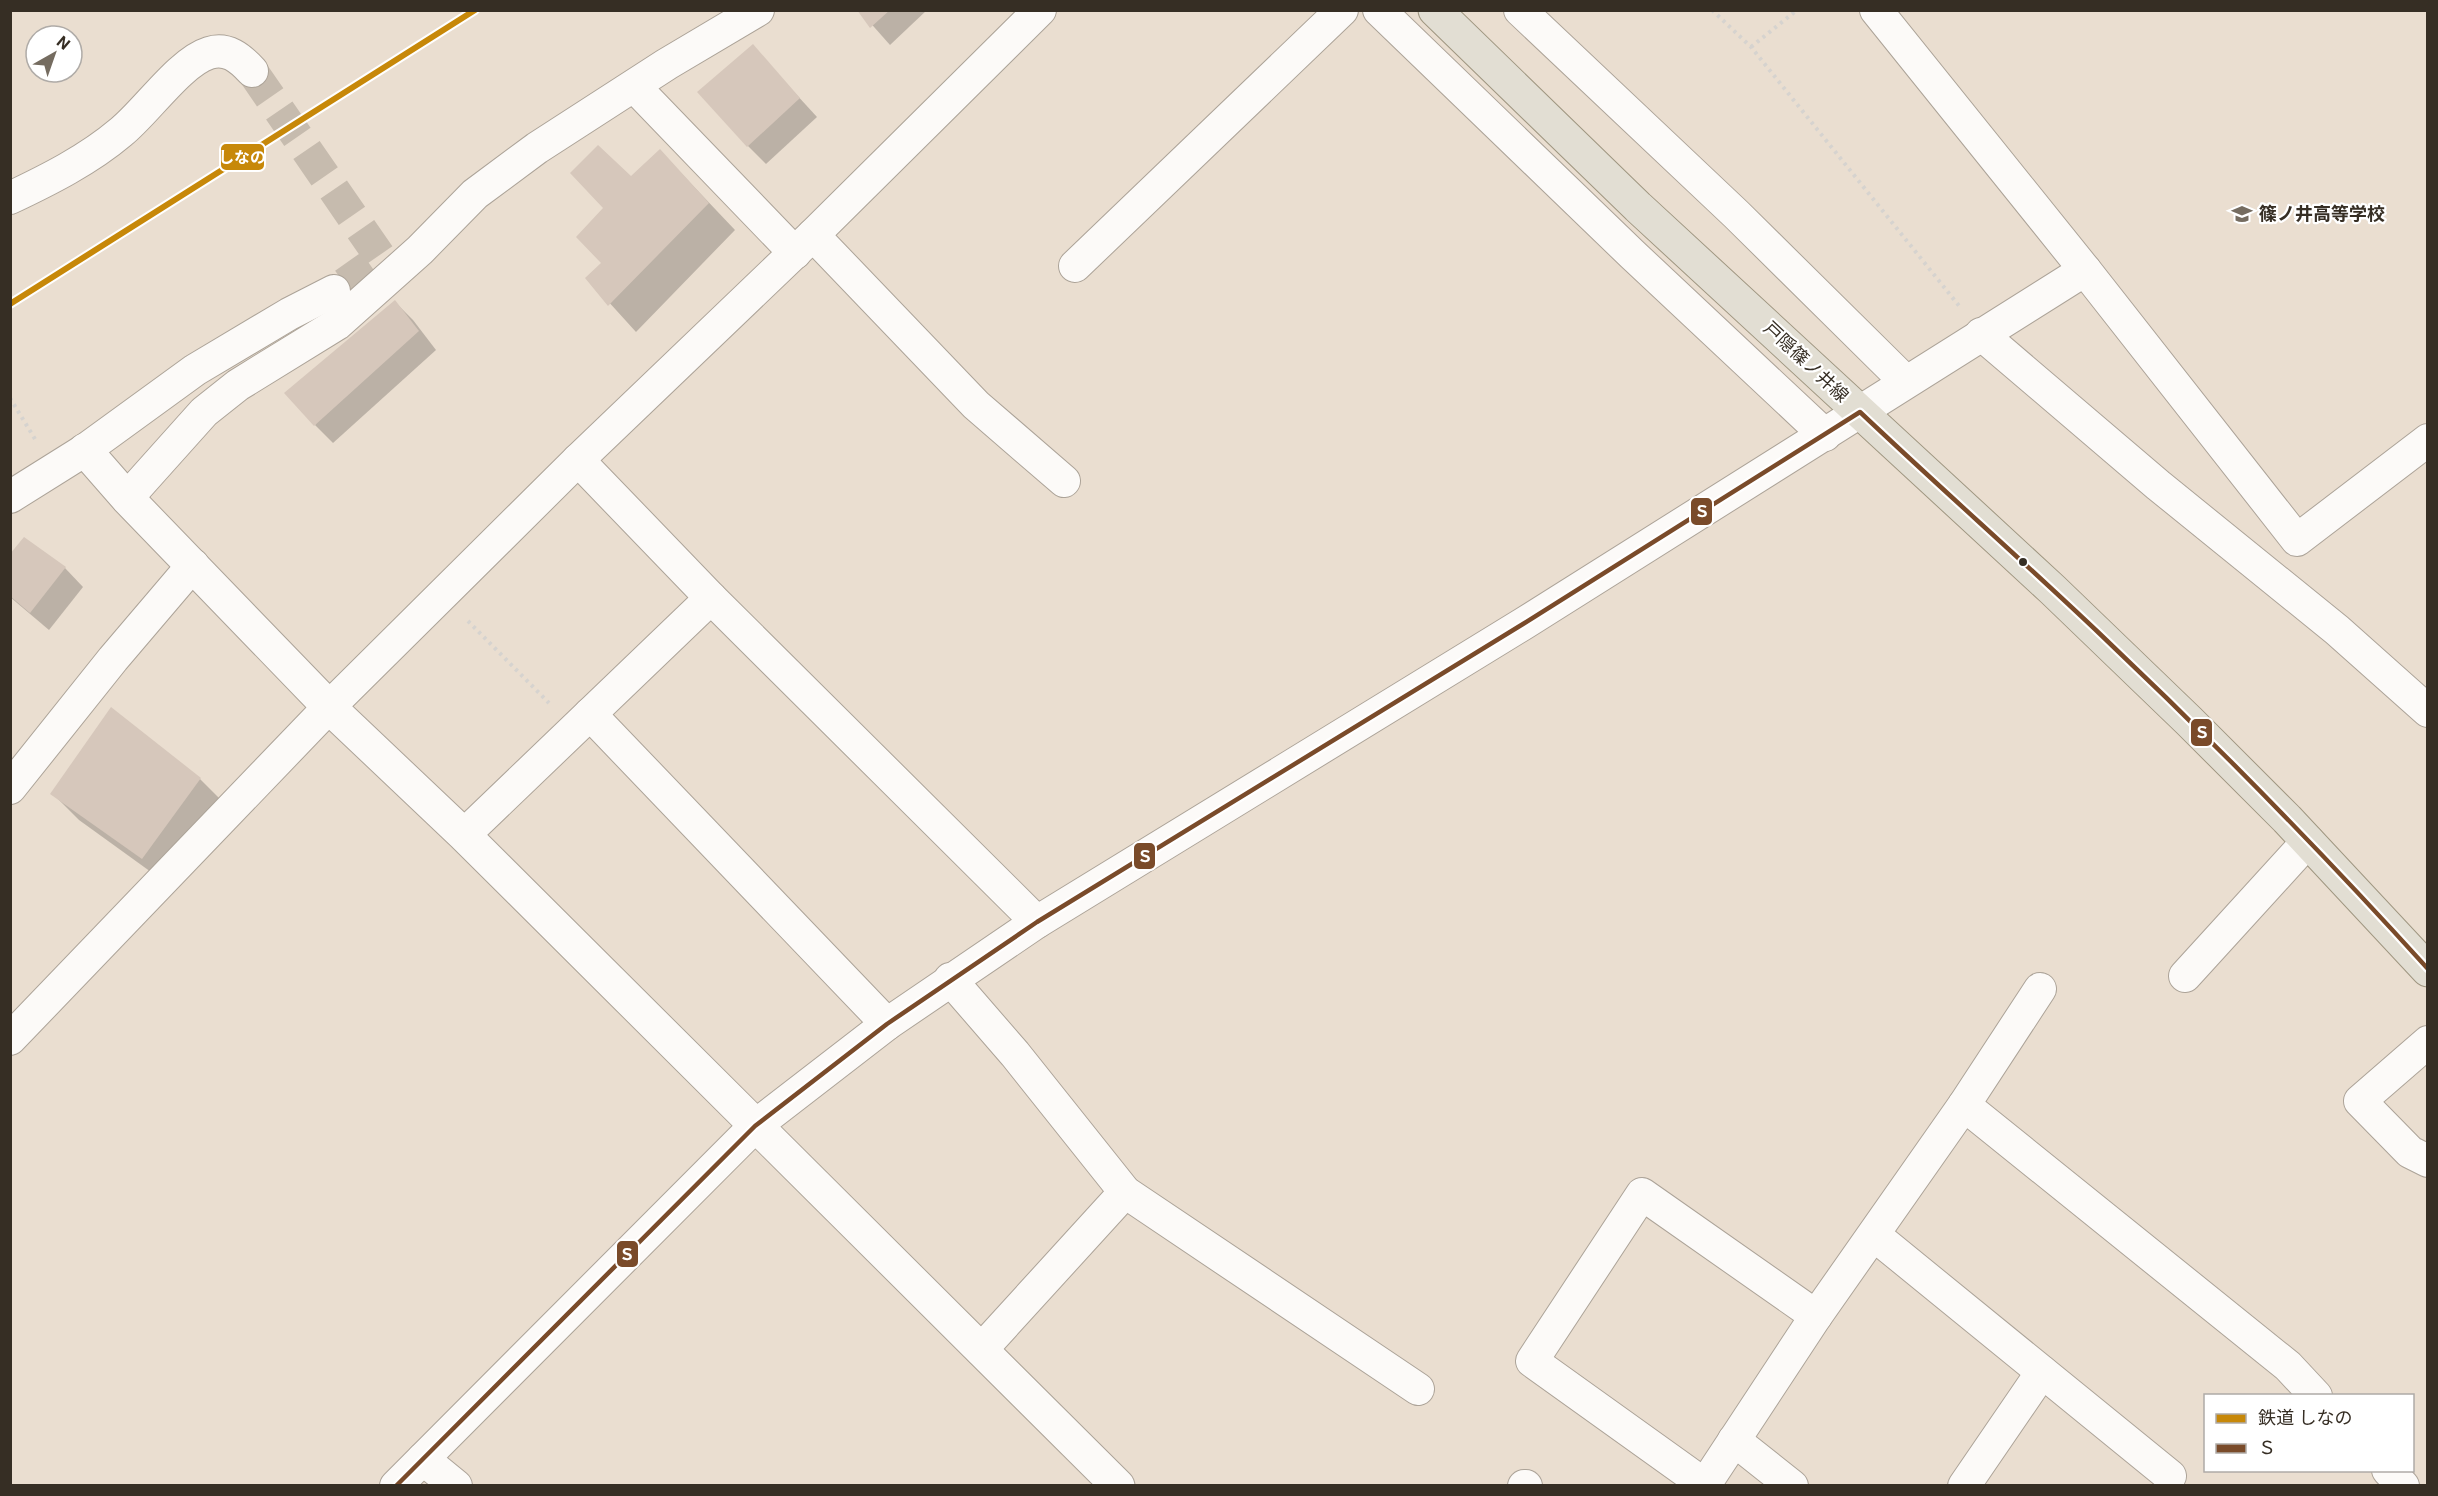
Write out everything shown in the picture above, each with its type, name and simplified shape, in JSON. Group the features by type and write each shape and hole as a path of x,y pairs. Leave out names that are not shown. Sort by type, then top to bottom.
{"main road":[{"name":"戸隠篠ノ井線","path":"1435,10 1638,207 2062,598 2308,841 2427,970"}],"street":[{"path":"127,498 204,412 230,392 337,324 420,250 476,194 537,148 758,10"},
{"path":"10,1039 329,706 579,460 804,244 1040,10"},
{"path":"1075,266 1342,10"},
{"path":"1379,10 1825,435"},
{"path":"1520,10 1736,214 1906,382"},
{"path":"1876,10 2085,270 2297,540"},
{"path":"10,198 79,162 119,134 179,73 207,53 220,51 233,54 252,71"},
{"path":"634,86 976,405 1064,482"},
{"path":"396,1485 755,1126 887,1024 1037,922 1523,624 2085,270"},
{"path":"10,497 85,450 195,370 289,314 334,291"},
{"path":"1981,334 2158,485 2337,630 2427,711"},
{"path":"2268,573 2297,540 2427,440"},
{"path":"85,450 127,498 329,706 464,835 1118,1485"},
{"path":"579,460 711,598 1037,922"},
{"path":"10,788 113,659 193,566"},
{"path":"464,835 711,598"},
{"path":"583,721 887,1024"},
{"path":"2185,976 2308,841"},
{"path":"950,979 1015,1054 1125,1192 1418,1389"},
{"path":"1816,1316 1642,1194 1532,1361 1705,1485 1816,1316 1964,1105 2040,989"},
{"path":"2427,1042 2360,1101 2410,1152 2427,1161"},
{"path":"1964,1105 2288,1366 2315,1394"},
{"path":"981,1350 1125,1192"},
{"path":"1874,1235 2170,1476"},
{"path":"1964,1485 2042,1372"},
{"path":"1734,1440 1792,1485"},
{"path":"423,1459 456,1485"},
{"path":"2390,1472 2403,1485"}],"path":[{"path":"1712,10 1751,47 1981,334"},
{"path":"1751,47 1797,10"},
{"path":"10,398 36,441"},
{"path":"442,595 583,721"}],"building":[{"path":"857,10 890,10 870,28"},
{"path":"753,44 800,98 747,147 697,92"},
{"path":"598,145 631,176 660,149 709,203 608,306 585,278 601,263 576,237 603,208 570,173"},
{"path":"395,300 419,331 314,426 284,393"},
{"path":"24,537 66,567 30,613 10,596 10,554"},
{"path":"111,707 201,778 142,859 50,794"}],"tunnel":[{"path":"252,71 381,258 334,291"}],"rail line":[{"name":"しなの","path":"10,304 475,10"}],"transit line":[{"name":"Ｓ","path":"396,1486 755,1126 887,1024 1037,922 1523,624 1860,412 2185,716 2267,798 2428,969"}],"place":[{"name":"篠ノ井高等学校","path":"2242,214"}]}
